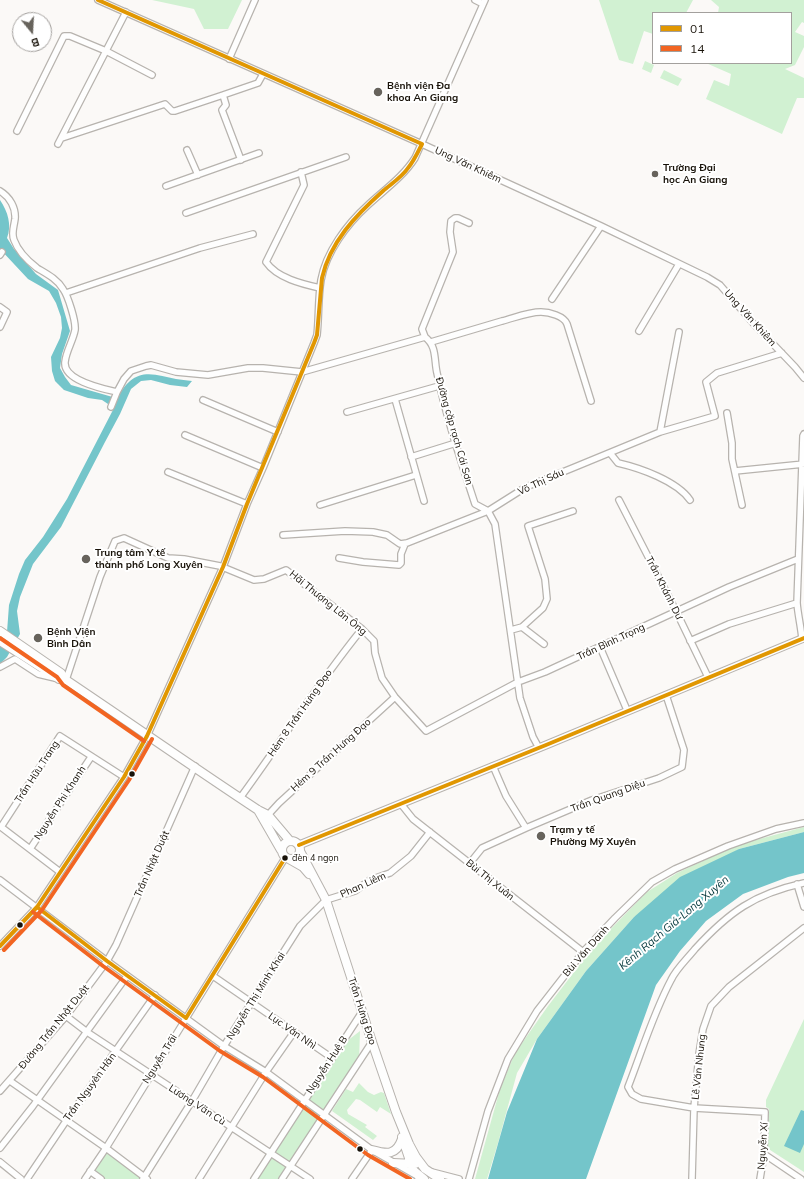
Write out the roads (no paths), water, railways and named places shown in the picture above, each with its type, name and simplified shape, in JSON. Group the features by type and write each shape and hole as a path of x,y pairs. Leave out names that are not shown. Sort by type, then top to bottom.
{"highway":[{"path":"0,631 61,673 62,679"},
{"path":"0,641 62,679 258,810 268,815 290,841 293,841 299,848 297,857 287,859 282,853 258,810"},
{"path":"281,850 284,844 290,841"},
{"name":"Trần Hưng Đạo","path":"299,848 326,900 362,1012 400,1122"},
{"name":"Trần Hưng Đạo","path":"287,859 303,867 314,880 326,900"},
{"path":"400,1122 402,1139 410,1163 413,1170 420,1178"},
{"path":"400,1122 416,1157 427,1170"},
{"path":"372,1150 382,1153 390,1153 396,1150 402,1139"},
{"path":"393,1163 414,1163 440,1179"}],"main road":[{"path":"299,848 401,804 803,638"}],"street":[{"name":"Ung Văn Khiêm","path":"98,0 422,144 601,226 707,277 720,286 803,375"},
{"path":"229,59 255,0"},
{"path":"0,946 37,907 124,777 146,736 223,567 247,504 317,335 320,288 324,269 332,251 348,225 366,206 408,169 422,144 484,2 476,0"},
{"path":"58,144 126,12"},
{"path":"17,131 64,36 70,36 106,51 152,75"},
{"path":"62,138 165,104 172,111 175,111 258,83 263,74"},
{"path":"223,95 226,106 222,110 241,160"},
{"path":"187,150 198,175"},
{"path":"166,186 259,153"},
{"path":"186,213 301,172 346,158"},
{"path":"301,172 304,185 266,262 270,269 299,284 320,288"},
{"path":"0,191 9,199 15,211 12,234 16,244 29,261 52,278 66,293 75,330 68,347 65,367 72,375 83,382 116,393"},
{"path":"469,223 458,218 451,221 450,232 453,252 422,333 431,342 537,312 545,312 560,317 567,324 591,401"},
{"path":"552,299 601,226"},
{"path":"66,293 200,248 253,234"},
{"path":"639,331 679,264"},
{"path":"0,307 7,312 0,327"},
{"path":"660,432 679,332"},
{"path":"111,407 116,393 124,379 131,372 146,366 176,372 208,374 255,368 302,372 425,337"},
{"name":"Đường cặp rạch Cái Sơn","path":"431,342 440,386 475,504 488,511"},
{"name":"Võ Thị Sáu","path":"405,544 488,511 526,487 660,432 715,416 706,382 717,373 782,354"},
{"path":"347,412 440,386"},
{"path":"395,399 424,501"},
{"path":"203,400 278,432"},
{"path":"727,413 732,443 732,459 742,505"},
{"path":"803,638 798,619 797,603 798,559 802,552 804,434"},
{"path":"185,435 263,468"},
{"path":"411,457 456,443"},
{"path":"610,453 618,463 636,467 669,482 682,490 690,500"},
{"path":"735,471 803,464"},
{"path":"168,472 247,504"},
{"path":"320,505 416,475"},
{"name":"Trần Khánh Dư","path":"619,500 708,677"},
{"path":"488,511 495,524 520,698 533,737 539,748"},
{"path":"511,630 522,627 543,608 547,599 545,579 528,526 573,511"},
{"path":"283,535 345,531 373,532 387,535 400,544 405,544 401,554 401,563 399,565 339,558"},
{"name":"Hãi Thượng Lãn Ông","path":"62,679 115,541 124,538 168,558 184,559 223,567 254,580 264,579 286,570 362,629 374,641 375,653 382,678 395,697 426,731"},
{"name":"Trần Bình Trọng","path":"426,731 518,682 545,672 729,587 798,559"},
{"path":"690,641 729,624 797,603"},
{"path":"522,627 544,644"},
{"name":"Hẻm 8 Trần Hưng Đạo","path":"240,798 341,655 362,629"},
{"path":"600,647 627,710"},
{"path":"0,667 15,659 38,674 62,679"},
{"name":"Trần Quang Diệu","path":"470,863 482,848 526,828 592,800 659,778 682,767 684,750 666,695"},
{"name":"Hẻm 9 Trần Hưng Đạo","path":"268,815 395,697"},
{"name":"Trần Hữu Trang","path":"1,827 60,736 91,757"},
{"path":"91,757 124,777"},
{"name":"Nguyễn Phi Khanh","path":"30,849 91,757"},
{"name":"Trần Nhật Duật","path":"107,961 116,945 194,766"},
{"path":"493,766 506,796 526,828"},
{"name":"Bùi Thị Xuân","path":"401,804 413,819 583,952"},
{"name":"Bùi Văn Danh","path":"469,1179 488,1111 508,1059 537,1010 583,952 652,882 675,869 728,846 776,829 804,823"},
{"path":"1,827 60,872"},
{"name":"Phan Liêm","path":"326,900 355,891 370,880 390,874 411,856 430,832"},
{"name":"Nguyễn Trãi","path":"85,1179 106,1148 186,1018 287,859"},
{"path":"0,880 127,976 224,1046 266,1072 372,1150 420,1178"},
{"path":"694,1108 642,1099 632,1094 628,1087 671,978 715,928 737,910 770,892 804,882"},
{"path":"797,884 804,907"},
{"name":"Nguyễn Thị Minh Khai","path":"145,1178 224,1046 300,926 326,900"},
{"name":"Lê Văn Nhung","path":"692,1179 694,1108 699,1054 703,1029 711,1006 728,987 804,928"},
{"name":"Đường Trần Nhật Duật","path":"0,1092 66,1016 107,961"},
{"path":"0,1148 37,1100 127,976"},
{"name":"Lục Văn Nhì","path":"214,976 332,1058"},
{"name":"Trần Nguyên Hãn","path":"27,1179 155,995"},
{"name":"Nguyễn Huệ B","path":"254,1179 362,1012"},
{"name":"Lương Vãn Cù","path":"66,1016 87,1032 310,1179"},
{"path":"199,1179 266,1072 294,1032"},
{"path":"282,1179 372,1042"},
{"path":"10,1081 106,1148 145,1178"},
{"name":"Nguyễn Xí","path":"694,1108 765,1112 764,1154 760,1179"},
{"path":"352,1179 372,1150"},
{"path":"764,1154 801,1179"},
{"path":"0,1162 21,1179"},
{"path":"427,1170 459,1179"},
{"path":"90,1171 101,1179"}],"water":[{"path":"0,200 5,209 9,223 7,238 14,249 36,274 58,290 70,331 62,354 60,368 71,385 116,398 128,383 135,377 141,375 152,374 192,381 187,387 170,385 151,380 141,381 131,389 120,414 61,527 33,564 20,597 17,611 20,634 7,657 0,664 0,642 7,632 9,605 25,560 43,537 67,499 114,408 102,400 88,398 64,390 55,381 52,371 51,357 60,338 62,328 61,317 56,303 49,291 28,279 0,249"},
{"name":"Kênh Rạch Giá-Long Xuyên","path":"804,832 804,873 788,877 743,894 706,921 680,951 656,985 586,1179 488,1179 507,1112 537,1039 586,971 634,917 680,877 739,849"},
{"path":"801,1110 804,1111 804,1144 800,1153 784,1146"}],"place":[{"name":"Bệnh viện Đa khoa An Giang","path":"378,92"},
{"name":"Trường Đại học An Giang","path":"655,174"},
{"name":"Trung tâm Y tế thành phố Long Xuyên","path":"86,559"},
{"name":"Bệnh Viện Bình Dân","path":"38,638"},
{"name":"Trạm y tế Phường Mỹ Xuyên","path":"541,836"},
{"name":"đèn 4 ngọn","path":"285,858"}]}
